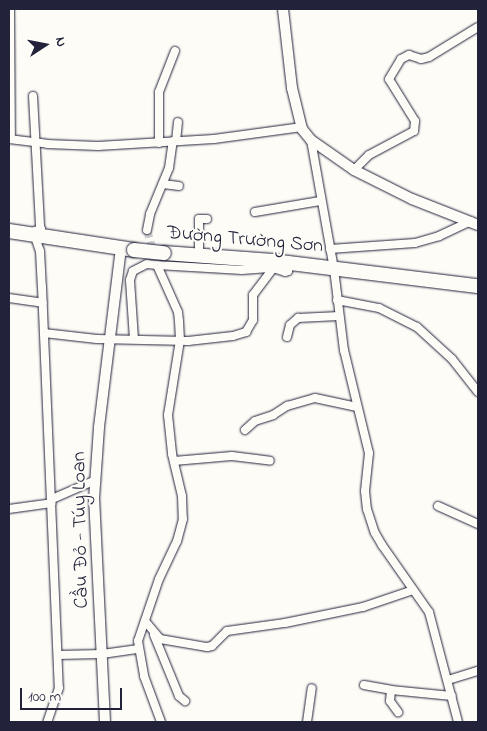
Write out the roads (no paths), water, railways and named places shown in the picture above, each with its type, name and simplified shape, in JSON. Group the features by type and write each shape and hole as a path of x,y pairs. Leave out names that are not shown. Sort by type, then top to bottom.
{"highway":[{"name":"Đường Trường Sơn","path":"9,231 127,249 160,259 200,256 289,263 478,286"}],"street":[{"path":"10,9 10,139 98,146 160,143 302,127"},
{"path":"283,9 292,88 302,127 312,140 354,170 412,199 475,223"},
{"path":"354,170 369,155 414,132 415,121 388,79 401,59 409,55 421,59 429,57 478,27"},
{"path":"160,143 159,92 175,51"},
{"path":"33,96 40,229 35,231 34,234 40,251 43,303 59,688 47,722"},
{"path":"147,230 150,214 163,184 172,155 178,122"},
{"path":"312,140 320,201 334,269 339,316 368,453 365,491 367,509 375,533 428,612 458,722"},
{"path":"163,184 179,186"},
{"path":"255,212 320,201"},
{"path":"200,256 199,220 207,219"},
{"path":"330,249 415,243 475,223"},
{"name":"Cầu Đỏ - Túy Loan","path":"105,722 94,500 99,427 110,338 127,249"},
{"path":"160,259 178,312 180,340 168,415 174,460 182,496 183,519 177,542 159,579 138,642 144,676 161,722"},
{"path":"134,339 130,280 133,271 138,267 160,259 242,270 273,268 279,272 288,271 289,263"},
{"path":"44,334 97,339 180,340 233,336 246,332 253,320 254,295 273,268"},
{"path":"9,298 43,303"},
{"path":"337,300 379,308 417,327 452,359 478,392"},
{"path":"287,337 290,325 298,318 339,316"},
{"path":"245,430 255,421 273,415 287,406 315,398 357,407"},
{"path":"174,460 237,456 270,461"},
{"path":"9,509 52,501 96,480"},
{"path":"438,506 478,524"},
{"path":"145,621 160,639 207,647 212,646 227,631 285,623 363,607 413,590"},
{"path":"154,633 173,683 185,701"},
{"path":"58,655 102,654 139,649"},
{"path":"448,680 478,671"},
{"path":"364,686 452,696"},
{"path":"307,722 312,688"},
{"path":"391,690 390,701 398,712"}],"tunnel":[{"path":"147,230 154,255"}]}
